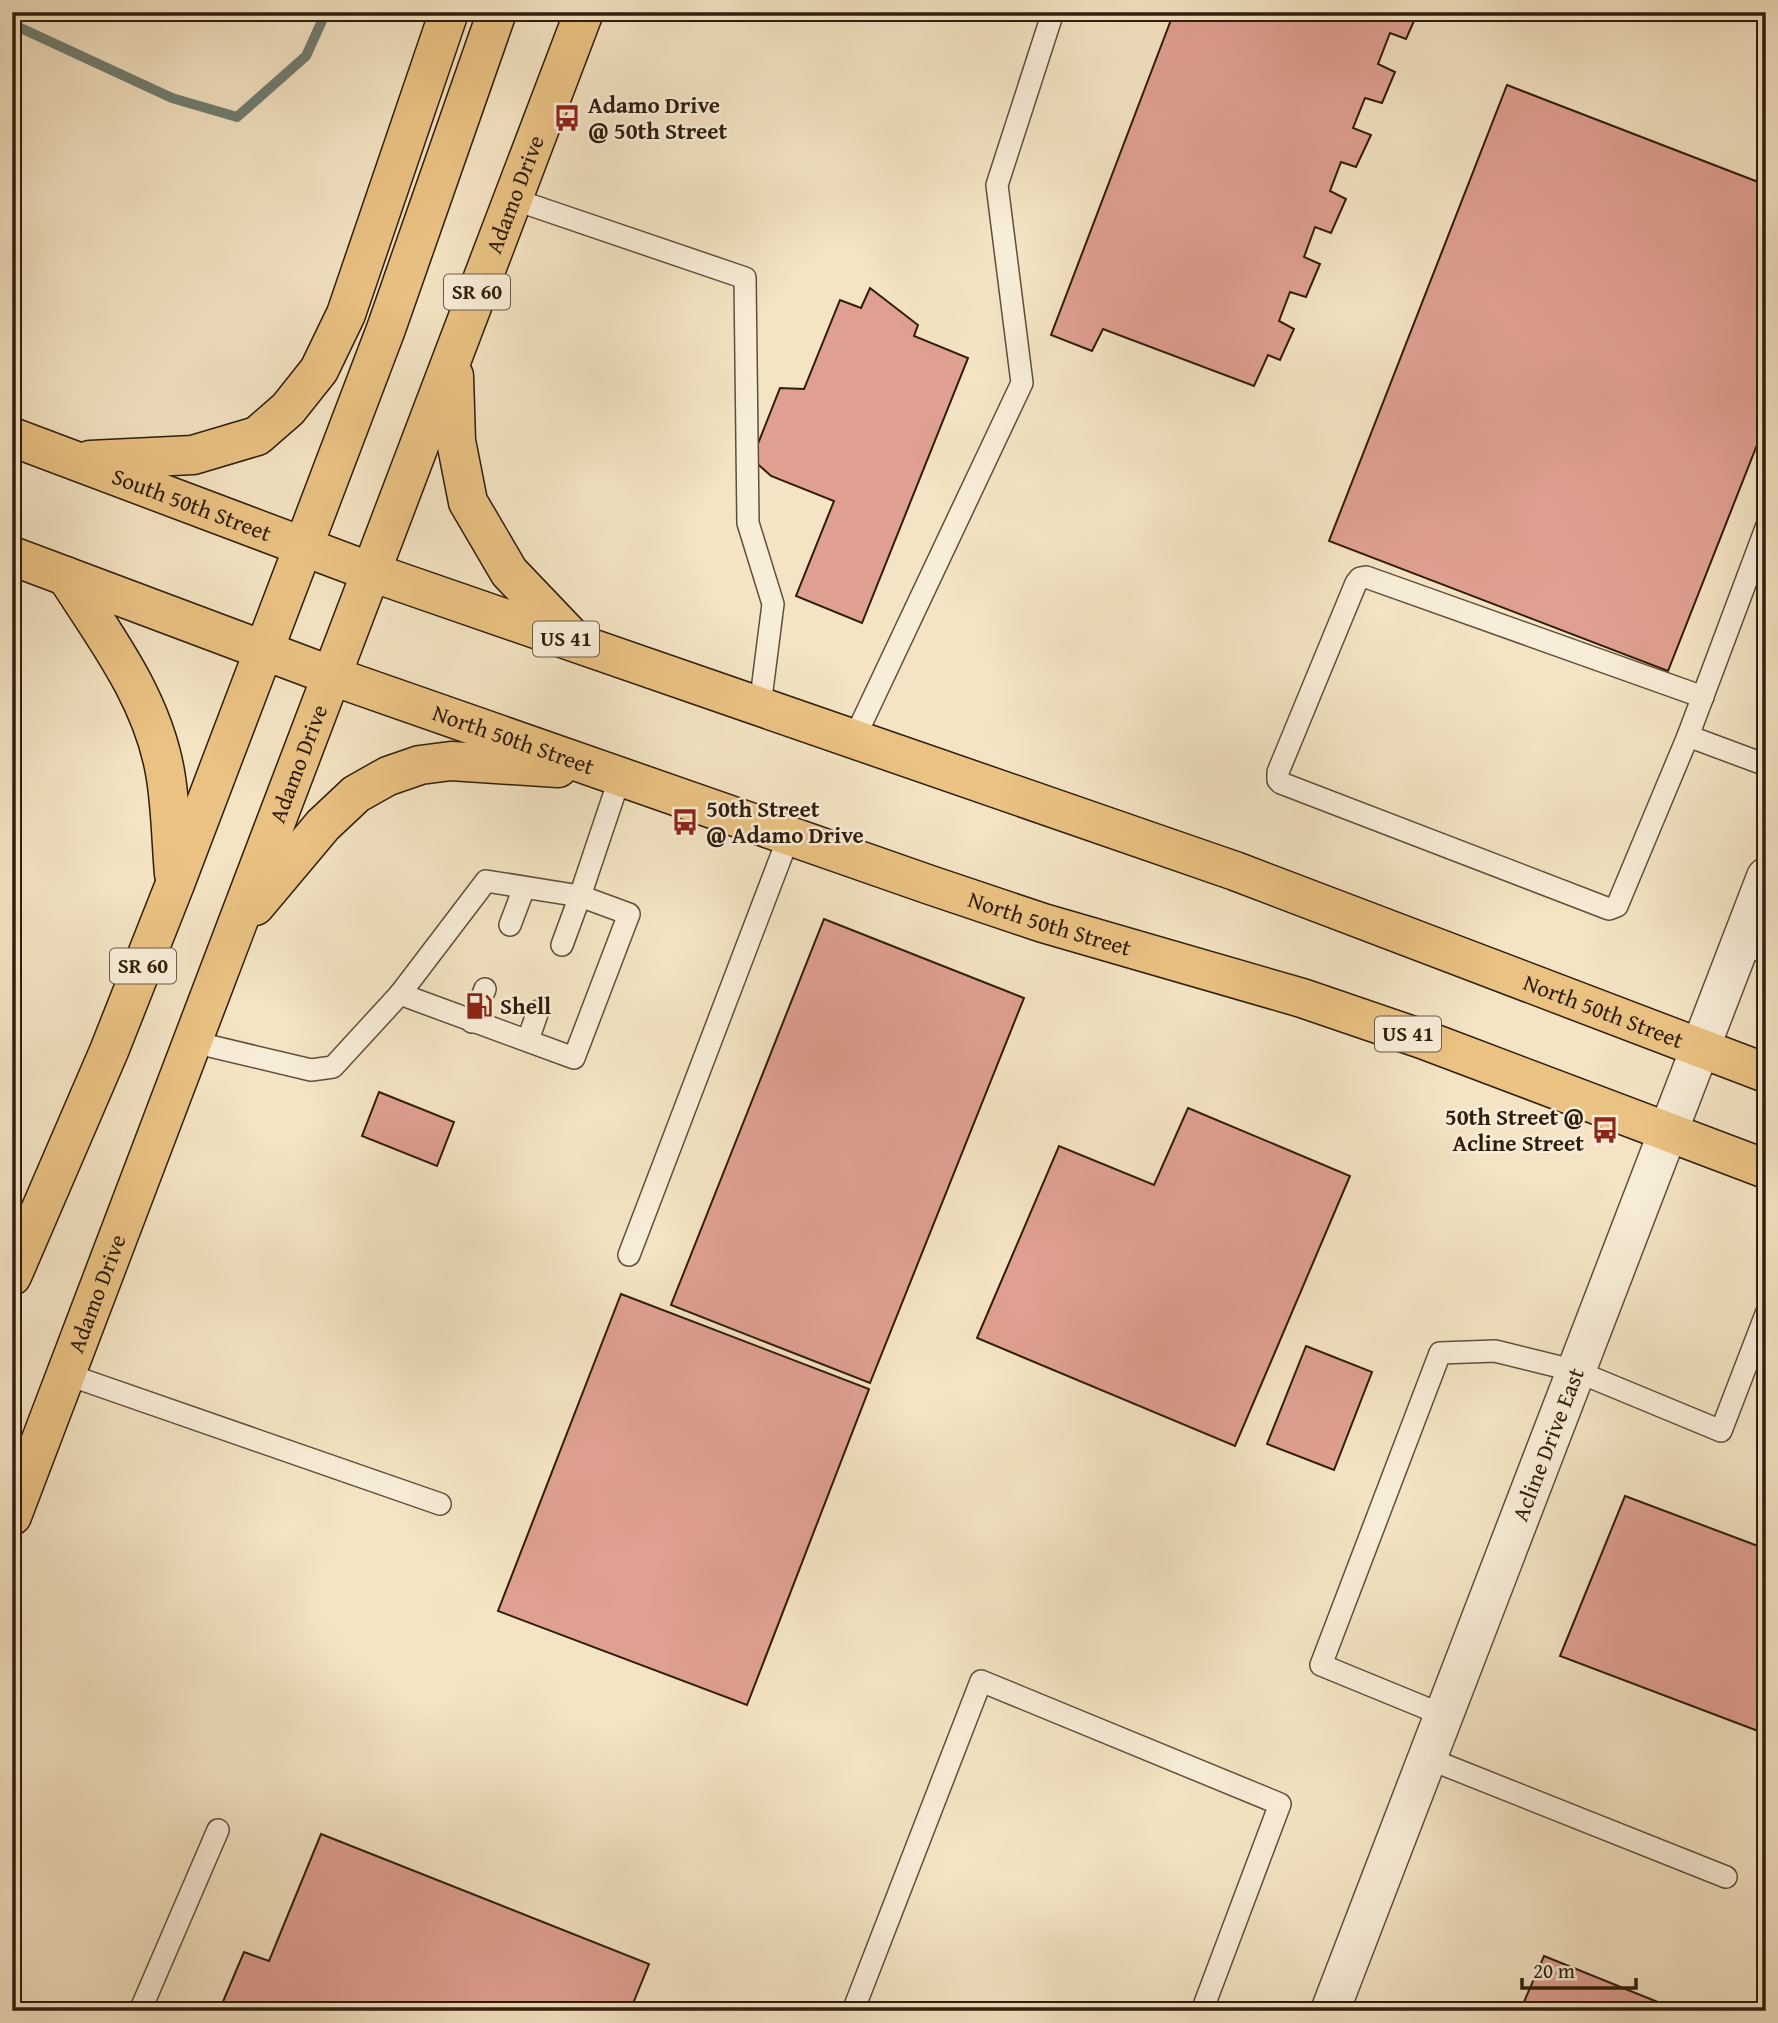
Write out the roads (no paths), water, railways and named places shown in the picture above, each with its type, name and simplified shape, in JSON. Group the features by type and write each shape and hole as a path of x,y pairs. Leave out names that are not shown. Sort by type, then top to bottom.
{"main road":[{"path":"76,461 192,455 257,436 288,409 318,370 346,314 449,12"},
{"name":"SR 60","path":"14,1267 109,1051 175,884 390,317 497,12"},
{"name":"Adamo Drive","path":"12,1516 584,12"},
{"path":"453,357 456,441 468,502 509,572 576,642"},
{"name":"South 50th Street","path":"12,437 371,572"},
{"name":"US 41","path":"12,556 332,677"},
{"name":"North 50th Street","path":"371,572 1235,871 1766,1073"},
{"path":"66,576 144,701 165,771 175,884"},
{"name":"North 50th Street","path":"332,677 1043,923 1302,998 1422,1039 1766,1169"},
{"path":"236,929 323,825 356,794 388,776 420,765 451,761 609,773"}],"street":[{"name":"Acline Drive East","path":"1330,2011 1700,1048 1753,948 1766,877"}],"lane":[{"path":"854,739 1022,383 997,185 1053,12"},
{"path":"513,199 745,278 748,523 773,604 760,706"},
{"path":"1703,697 1366,577 1360,578 1278,772 1278,780 1609,909 1617,906 1688,736 1703,697 1766,528"},
{"path":"1688,736 1766,765"},
{"path":"562,945 580,896 609,773"},
{"path":"629,1255 789,836"},
{"path":"193,1042 311,1070 333,1067 400,995 486,881 580,896 629,914 574,1058 400,995"},
{"path":"510,925 524,888"},
{"path":"472,1022 485,989"},
{"path":"528,1040 538,1011"},
{"path":"1443,1715 1321,1665 1440,1353 1495,1351 1576,1371 1721,1431 1766,1314"},
{"path":"66,1374 440,1504"},
{"path":"853,2011 981,1681 1280,1804 1202,2011"},
{"path":"1427,1758 1726,1877"},
{"path":"140,2011 218,1830"}],"waterway":[{"path":"12,24 172,98 237,117 306,56 326,12"}],"place":[{"name":"Adamo Drive @ 50th Street","path":"567,118"},
{"name":"50th Street @ Adamo Drive","path":"685,822"},
{"name":"Shell","path":"479,1006"},
{"name":"50th Street @ Acline Street","path":"1605,1130"}]}
